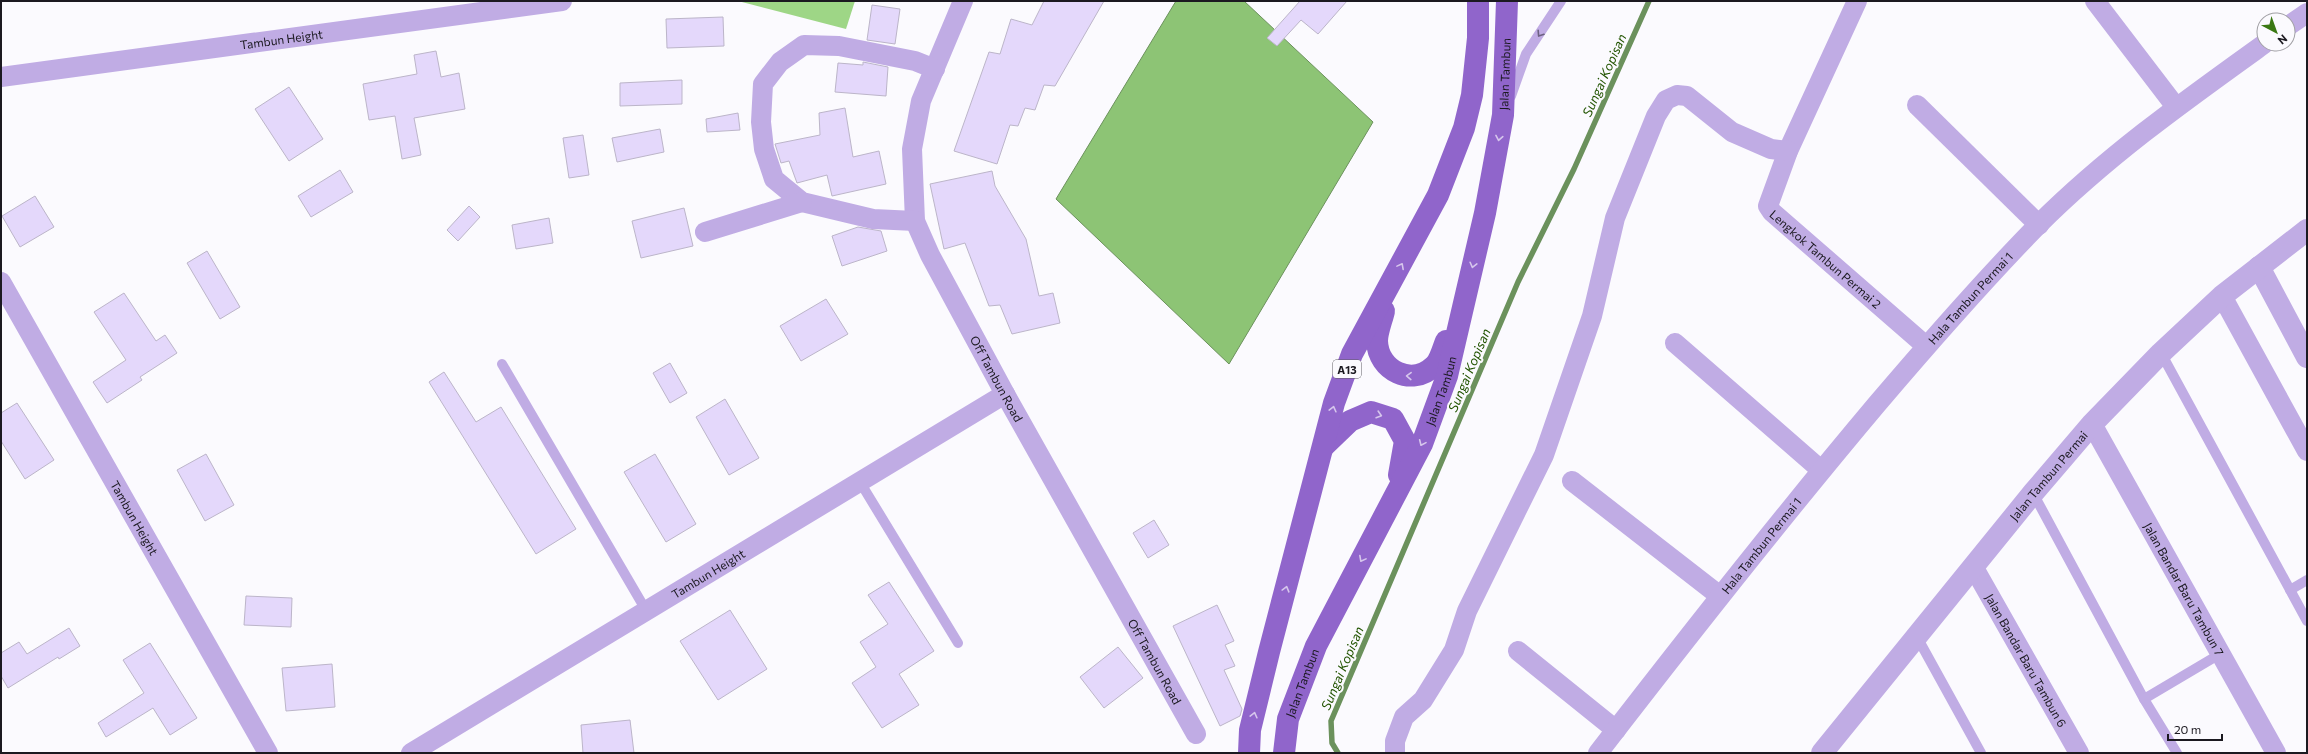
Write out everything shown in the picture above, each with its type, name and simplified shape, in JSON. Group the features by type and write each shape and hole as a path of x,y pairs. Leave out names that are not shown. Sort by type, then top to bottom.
{"main road":[{"name":"A13","path":"1249,753 1250,730 1334,403 1352,354 1390,288 1438,195 1464,128 1472,94 1478,38 1478,1"},
{"name":"Jalan Tambun","path":"1284,753 1288,719 1316,646 1422,444 1447,376 1462,306 1485,213 1503,115 1507,1"},
{"path":"1390,288 1377,341 1383,362 1398,375 1420,376 1435,366 1462,306"},
{"path":"1324,446 1350,421 1371,412 1393,419 1405,441 1395,494"}],"street":[{"name":"Tambun Height","path":"1,77 562,1"},
{"name":"Off Tambun Road","path":"963,1 921,101 912,149 915,221 930,255 1005,394 1196,734"},
{"name":"Lengkok Tambun Permai 2","path":"1857,1 1788,151 1768,206 1772,212 1926,346"},
{"path":"2095,1 2176,108"},
{"path":"2296,21 2307,13"},
{"path":"915,221 873,220 802,202 774,179 764,149 761,122 763,84 780,62 804,45 839,46 915,61 935,69"},
{"name":"Hala Tambun Permai 1","path":"1598,753 1720,596 1821,470 1926,346 2039,224 2112,158 2176,108 2256,50"},
{"path":"1395,753 1395,740 1404,716 1423,700 1454,650 1468,611 1544,455 1592,316 1616,218 1656,116 1666,100 1677,95 1687,96 1732,132 1771,149 1788,151"},
{"path":"1917,105 2039,224"},
{"path":"705,232 802,202"},
{"name":"Jalan Tambun Permai","path":"1822,753 1974,568 2033,493 2092,424 2161,353 2222,296 2307,230"},
{"path":"2259,267 2307,357"},
{"name":"Tambun Height","path":"1,282 268,753"},
{"path":"2222,296 2307,451"},
{"path":"1675,343 1821,470"},
{"name":"Tambun Height","path":"411,753 647,612 1005,394"},
{"name":"Jalan Bandar Baru Tambun 7","path":"2092,424 2276,753"},
{"name":"Hala Tambun Permai 1","path":"1572,481 1720,596"},
{"name":"Jalan Bandar Baru Tambun 6","path":"1974,568 2079,753"},
{"path":"1518,651 1616,730"}],"lane":[{"path":"1503,115 1526,54 1561,1"},
{"path":"2161,353 2307,621"},
{"path":"502,364 647,612"},
{"path":"860,482 958,643"},
{"path":"2033,493 2144,699 2177,753"},
{"path":"2290,590 2307,580"},
{"path":"1917,637 1981,753"},
{"path":"2144,699 2220,654"}],"shaded area":[{"path":"738,1 855,1 846,29"},
{"path":"1176,1 1244,1 1373,122 1229,364 1056,199"}],"building":[{"path":"1044,1 1104,1 1055,86 1044,85 1035,110 1025,108 1018,126 1010,125 997,164 954,151 989,52 1000,54 1011,19 1032,25"},
{"path":"1300,1 1347,1 1318,34 1301,20 1277,46 1267,38"},
{"path":"872,5 900,9 895,44 867,40"},
{"path":"723,17 724,46 667,48 666,19"},
{"path":"436,51 441,77 459,73 465,109 414,118 421,155 402,159 395,116 369,120 363,84 417,74 414,55"},
{"path":"863,62 888,67 886,96 835,92 838,63 863,65"},
{"path":"682,80 682,104 620,106 620,83"},
{"path":"289,87 323,139 289,161 255,109"},
{"path":"845,108 853,157 879,151 886,184 832,196 827,175 797,183 789,161 781,163 775,144 820,135 819,113"},
{"path":"738,113 740,130 707,132 706,119"},
{"path":"660,129 664,152 617,162 612,138"},
{"path":"583,135 589,175 569,178 563,138"},
{"path":"340,170 353,192 311,217 298,196"},
{"path":"992,171 995,186 1026,239 1039,296 1053,293 1060,323 1012,334 1000,305 989,306 965,243 944,249 930,184"},
{"path":"35,196 54,227 20,247 2,216"},
{"path":"469,206 480,217 458,241 447,230"},
{"path":"684,208 693,246 641,258 632,221"},
{"path":"549,218 553,243 516,249 512,225"},
{"path":"858,227 881,231 887,251 842,266 832,236"},
{"path":"207,251 240,307 220,319 187,263"},
{"path":"124,293 156,341 165,335 177,353 140,377 142,380 107,403 93,382 126,360 94,312"},
{"path":"826,299 848,334 801,361 780,326"},
{"path":"670,363 687,393 670,403 653,373"},
{"path":"444,372 476,422 501,407 576,529 536,554 429,382"},
{"path":"725,399 759,458 729,475 696,417"},
{"path":"17,403 54,460 25,479 1,441 1,413"},
{"path":"206,454 234,505 205,521 177,470"},
{"path":"655,454 696,524 666,542 624,472"},
{"path":"1154,520 1169,545 1148,558 1133,533"},
{"path":"889,582 934,651 899,674 919,705 882,728 852,683 876,667 860,642 888,624 868,595"},
{"path":"246,596 292,598 291,627 244,625"},
{"path":"1217,605 1234,641 1225,645 1235,666 1224,670 1242,709 1240,716 1220,726 1173,626"},
{"path":"730,610 767,669 718,700 680,641"},
{"path":"69,628 80,646 59,659 58,657 8,688 1,676 1,653 19,642 27,654"},
{"path":"150,643 197,718 170,735 153,708 106,737 98,723 144,693 123,660"},
{"path":"1118,647 1143,678 1104,708 1080,677"},
{"path":"332,664 335,707 286,711 282,668"},
{"path":"630,720 634,753 583,753 581,725"}],"waterway":[{"name":"Sungai Kopisan","path":"1338,753 1332,743 1331,721 1518,282 1574,169 1649,1"}]}
